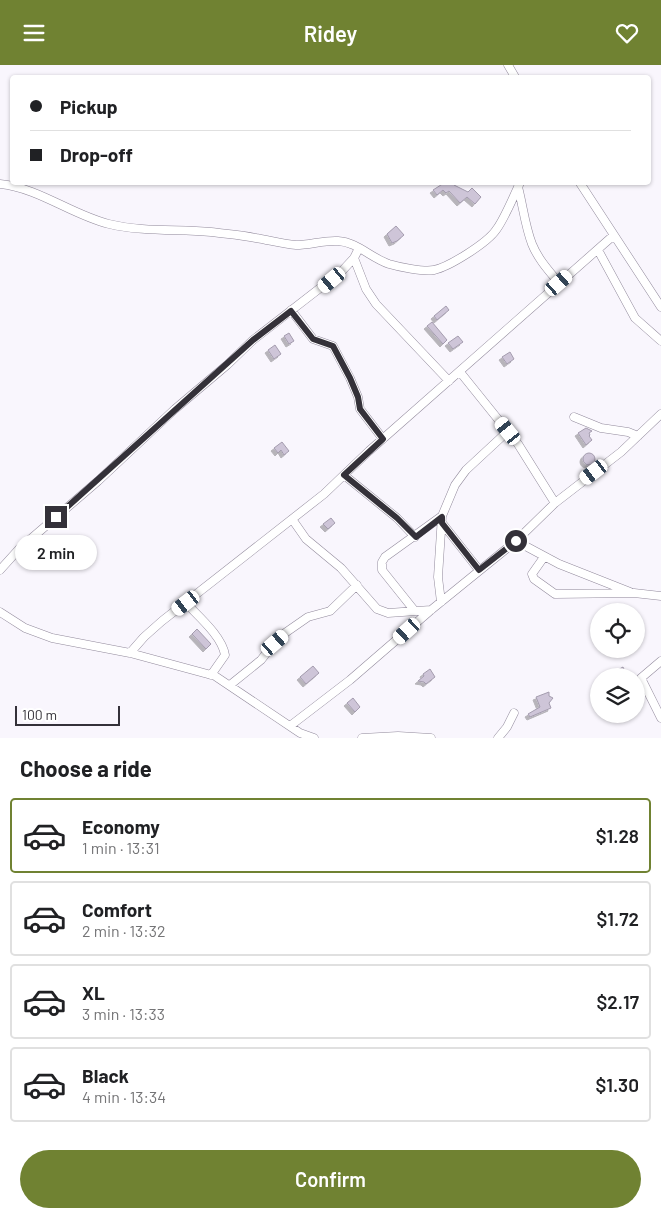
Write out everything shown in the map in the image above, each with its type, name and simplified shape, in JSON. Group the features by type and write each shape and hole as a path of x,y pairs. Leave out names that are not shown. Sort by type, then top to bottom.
{"street":[{"path":"0,184 39,195 97,221 150,231 209,232 288,244 300,245 337,241 360,248 378,260 390,265 435,270 482,245 497,229 519,185"},
{"path":"519,185 524,219 533,247 544,265 559,283"},
{"path":"581,185 661,307"},
{"path":"130,653 144,637 309,507 526,311 614,235"},
{"path":"0,570 20,549 253,340 329,282 354,259 360,248"},
{"path":"598,250 635,318 661,341"},
{"path":"354,259 366,289 376,305 449,381"},
{"path":"291,311 313,339 333,346 350,378 358,397 360,409 383,439"},
{"path":"460,372 518,444 555,503"},
{"path":"290,726 350,680 431,610 516,541 555,503 621,452 661,413"},
{"path":"574,417 601,428 628,432 638,436"},
{"path":"441,602 438,577 442,520 456,485 466,471 508,431"},
{"path":"344,475 397,518 416,537"},
{"path":"292,519 306,539 341,567 377,609 383,612 431,610"},
{"path":"414,610 382,571 381,566 385,557 442,520"},
{"path":"442,520 479,570"},
{"path":"516,541 544,557 634,593"},
{"path":"544,557 532,574 534,579 553,593 634,593 661,596"},
{"path":"230,685 261,660 285,633 308,617 330,611 357,585"},
{"path":"186,603 211,630 224,649 225,655 211,675"},
{"path":"0,612 25,628 52,637 130,653 211,675 230,685 290,726 299,735 314,738"},
{"path":"661,661 641,679 661,718"},
{"path":"498,738 507,727 514,713"},
{"path":"362,738 431,738"}],"building":[{"path":"441,185 454,185 468,192 472,188 481,197 475,204 467,197 460,203 449,191 446,193 443,190 437,195 433,190"},
{"path":"396,226 404,235 392,243 387,234"},
{"path":"446,306 449,310 437,320 434,316"},
{"path":"432,322 447,340 443,344 427,326"},
{"path":"289,333 294,341 289,344 284,336"},
{"path":"458,336 463,342 453,349 448,343"},
{"path":"275,345 281,354 274,359 268,350"},
{"path":"510,352 514,359 507,364 502,357"},
{"path":"586,428 592,431 589,433 589,436 592,440 586,445 578,433"},
{"path":"282,442 289,451 284,455 281,450 278,453 274,448"},
{"path":"589,453 595,459 589,465 583,459"},
{"path":"331,518 335,523 328,529 323,524"},
{"path":"197,629 211,644 206,649 192,634"},
{"path":"313,666 319,673 306,684 300,677"},
{"path":"430,669 435,677 426,684 418,681 424,676 423,674"},
{"path":"549,692 549,696 553,698 549,703 551,708 530,717 528,714 540,707 536,697"},
{"path":"353,698 360,707 355,712 347,703"}],"route":[{"path":"56,517 253,340 291,311 313,339 333,346 350,378 358,397 360,409 383,439 344,475 397,518 416,537 442,517 442,523 479,570 516,541"}]}
